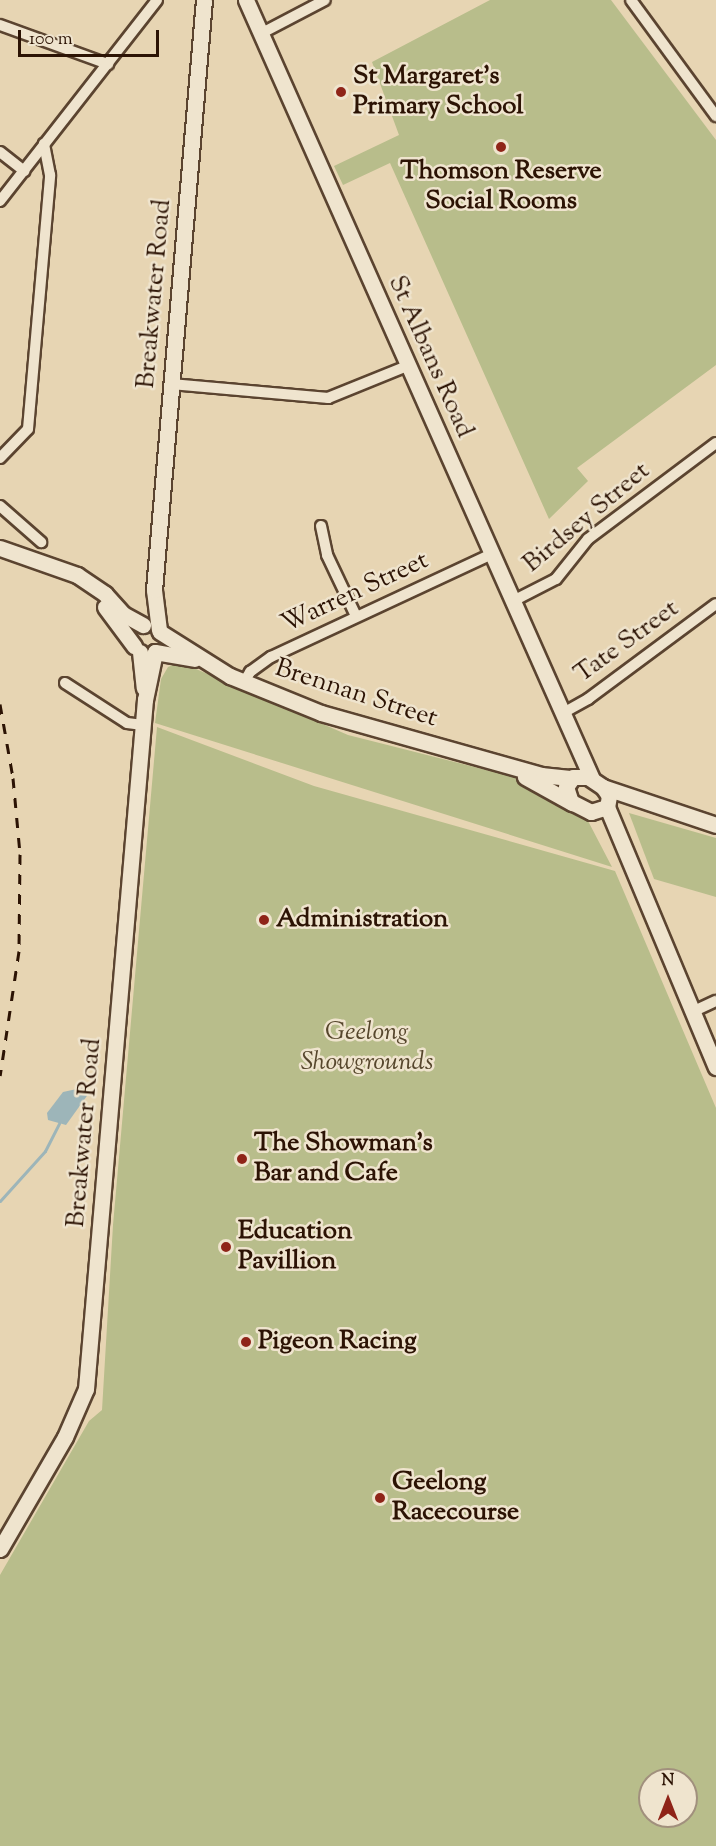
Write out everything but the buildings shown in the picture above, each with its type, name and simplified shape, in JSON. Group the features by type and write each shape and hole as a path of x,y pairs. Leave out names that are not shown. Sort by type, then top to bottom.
{"street":[{"path":"0,201 157,0"},
{"name":"St Albans Road","path":"246,0 563,713 597,783 609,799 608,807"},
{"path":"260,34 325,0"},
{"path":"646,0 634,4 716,116"},
{"name":"Breakwater Road","path":"0,1549 65,1437 86,1389 145,700 146,651 134,634 143,625 154,590 203,1"},
{"path":"0,25 108,64"},
{"path":"0,458 28,429 50,175 44,144"},
{"path":"0,152 24,171"},
{"path":"171,384 328,398 407,366"},
{"name":"Birdsey Street","path":"513,601 556,579 588,539 716,443"},
{"path":"0,506 41,542"},
{"path":"321,526 327,555 356,616"},
{"path":"0,548 46,562 100,601 146,651 161,645 160,631"},
{"name":"Warren Street","path":"244,682 250,672 267,659 492,554"},
{"name":"Brennan Street","path":"46,562 90,583 123,614 160,631 208,664 244,682 321,713 492,761 597,783"},
{"name":"Breakwater Road","path":"154,590 160,631"},
{"name":"Tate Street","path":"563,713 588,699 716,604"},
{"name":"Brennan Street","path":"146,651 208,664"},
{"path":"65,683 128,723 143,725"},
{"name":"St Albans Road","path":"573,732 577,758 566,795 578,807"},
{"name":"Brennan Street","path":"492,761 578,807"},
{"path":"597,783 656,808 716,825"},
{"path":"578,807 598,812 608,807 656,808"},
{"path":"578,807 601,825 627,859"},
{"path":"608,807 627,859 716,1067"},
{"path":"692,1012 716,1001"}],"green space":[{"path":"490,0 611,0 716,140 716,365 577,468 588,481 549,519 390,163 343,185 334,166 399,135 372,62"},
{"path":"180,662 348,735 514,777 587,819 612,867 155,723 161,679 168,667"},
{"name":"Geelong Showgrounds","path":"157,727 314,786 615,871 716,1108 716,1846 0,1846 0,1575 89,1421 102,1410 113,1225"},
{"path":"629,813 716,838 716,897 654,879"}],"water":[{"path":"86,1087 89,1093 66,1125 48,1120 47,1113 63,1092"}],"waterway":[{"path":"0,1201 45,1151 59,1123"}],"railway":[{"path":"0,704 13,778 20,854 19,951 0,1076"}],"place":[{"name":"St Margaret's Primary School","path":"341,92"},
{"name":"Thomson Reserve Social Rooms","path":"501,147"},
{"name":"Administration","path":"264,920"},
{"name":"The Showman's Bar and Cafe","path":"242,1159"},
{"name":"Education Pavillion","path":"226,1247"},
{"name":"Pigeon Racing","path":"246,1342"},
{"name":"Geelong Racecourse","path":"380,1498"}]}
